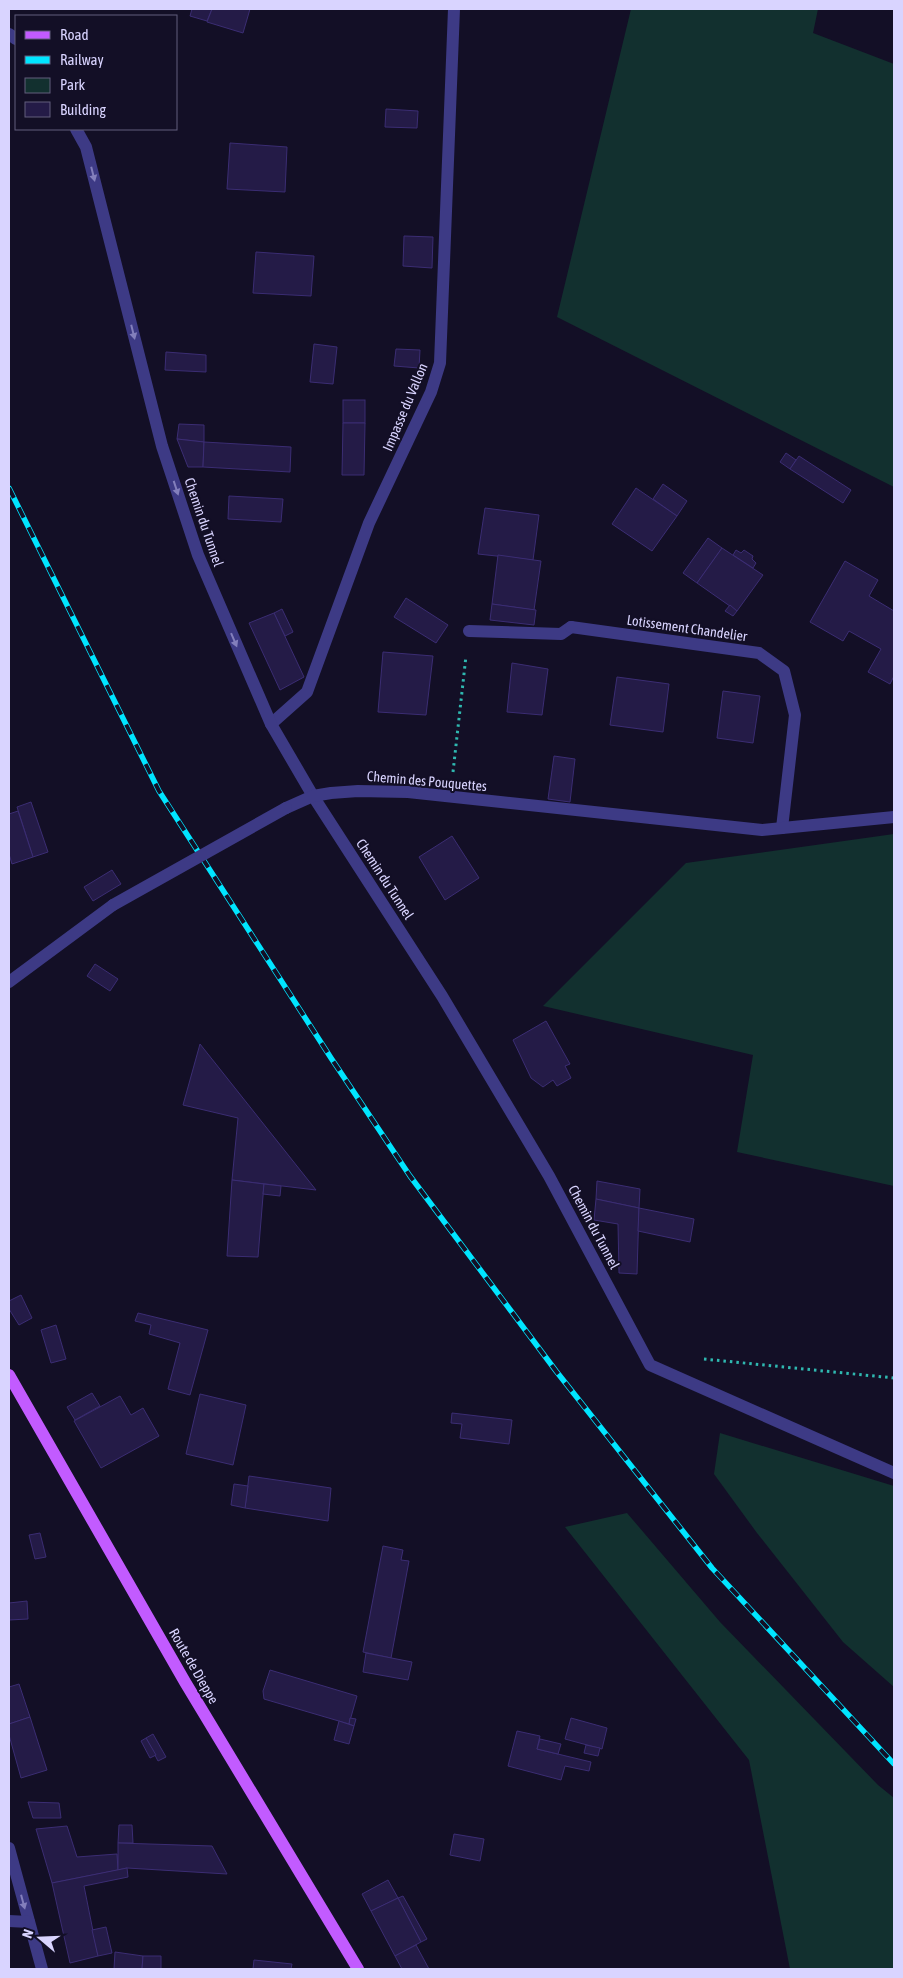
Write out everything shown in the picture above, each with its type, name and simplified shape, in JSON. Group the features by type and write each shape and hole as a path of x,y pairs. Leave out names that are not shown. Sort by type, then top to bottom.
{"main road":[{"name":"Route de Dieppe","path":"9,1376 189,1690 358,1969"}],"street":[{"name":"Impasse du Vallon","path":"271,724 307,692 369,523 431,392 440,364 454,9"},
{"name":"Chemin du Tunnel","path":"77,130 86,147 162,446 195,546 271,724 284,750 442,996 549,1176 650,1366 894,1473"},
{"name":"Lotissement Chandelier","path":"469,631 561,634 571,627 759,653 784,671 795,716 782,828"},
{"name":"Chemin des Pouquettes","path":"9,982 113,905 286,808 313,796 358,791 408,792 762,830 894,817"},
{"path":"9,1848 42,1969"},
{"path":"9,1921 28,1922"}],"path":[{"path":"450,797 469,631"},
{"path":"702,1359 894,1378"}],"green space":[{"path":"631,9 818,9 813,33 894,64 894,487 557,317"},
{"path":"894,834 894,1186 737,1152 753,1055 543,1006 686,863"},
{"path":"720,1433 894,1486 894,1687 843,1642 757,1533 714,1474"},
{"path":"627,1513 720,1622 878,1785 894,1798 894,1969 790,1969 749,1760 565,1527"}],"building":[{"path":"192,9 212,9 207,21 190,16"},
{"path":"212,9 250,9 243,33 207,22"},
{"path":"386,109 418,111 417,128 385,127"},
{"path":"230,143 287,147 285,192 227,189"},
{"path":"404,236 433,237 432,268 403,266"},
{"path":"256,252 314,256 311,296 253,293"},
{"path":"314,344 337,347 333,384 310,382"},
{"path":"396,349 420,350 419,368 394,366"},
{"path":"166,352 206,355 206,372 165,370"},
{"path":"343,400 365,400 365,423 343,423"},
{"path":"343,423 365,423 364,475 342,475"},
{"path":"179,424 204,425 204,442 177,439"},
{"path":"177,439 204,442 203,467 188,467"},
{"path":"204,442 291,447 290,472 203,467"},
{"path":"786,453 796,460 790,469 780,462"},
{"path":"799,456 851,490 843,503 790,469"},
{"path":"663,484 687,501 677,516 653,499"},
{"path":"636,488 677,516 652,551 612,524"},
{"path":"229,496 283,499 281,522 228,519"},
{"path":"485,508 539,515 533,560 478,554"},
{"path":"708,538 722,548 697,583 683,573"},
{"path":"722,548 763,575 737,611 697,583"},
{"path":"736,550 741,553 744,550 753,556 752,559 756,563 753,568 733,555"},
{"path":"498,555 541,561 534,610 492,604"},
{"path":"845,561 878,580 869,596 894,611 894,676 890,684 868,672 881,649 849,631 843,641 810,622"},
{"path":"406,598 448,625 436,643 394,617"},
{"path":"492,604 536,610 534,625 490,620"},
{"path":"730,605 737,611 733,616 725,611"},
{"path":"282,609 293,632 285,636 274,613"},
{"path":"274,613 304,677 280,690 249,623"},
{"path":"383,652 433,656 426,715 378,712"},
{"path":"512,663 548,669 542,715 507,712"},
{"path":"617,677 669,684 663,732 610,725"},
{"path":"723,691 760,696 753,743 717,738"},
{"path":"554,756 575,759 570,802 548,799"},
{"path":"31,802 48,852 33,857 17,807"},
{"path":"18,811 33,857 12,864 9,854 9,814"},
{"path":"452,836 479,878 445,900 419,857"},
{"path":"112,870 121,884 93,901 84,887"},
{"path":"95,964 118,979 110,991 87,976"},
{"path":"546,1021 570,1064 565,1066 571,1078 557,1086 553,1080 543,1087 531,1078 513,1040"},
{"path":"200,1044 316,1190 232,1180 238,1118 183,1105"},
{"path":"232,1180 264,1184 258,1257 227,1256"},
{"path":"597,1181 640,1189 639,1208 596,1199"},
{"path":"264,1184 281,1186 280,1196 263,1194"},
{"path":"596,1199 639,1208 637,1274 619,1273 618,1224 594,1220"},
{"path":"639,1208 694,1219 690,1242 638,1231"},
{"path":"21,1295 32,1318 19,1325 9,1309 9,1301"},
{"path":"138,1313 208,1330 190,1395 168,1389 180,1343 149,1334 151,1325 135,1321"},
{"path":"56,1325 66,1359 51,1363 41,1330"},
{"path":"92,1393 100,1406 75,1420 67,1407"},
{"path":"200,1394 246,1405 233,1465 186,1454"},
{"path":"120,1396 131,1415 143,1408 159,1436 101,1468 74,1421"},
{"path":"452,1413 512,1420 509,1444 460,1438 462,1424 451,1423"},
{"path":"249,1476 331,1488 328,1521 245,1508"},
{"path":"234,1484 248,1486 245,1508 231,1505"},
{"path":"40,1533 46,1557 35,1559 29,1535"},
{"path":"383,1546 403,1550 401,1560 409,1561 391,1658 363,1652"},
{"path":"27,1601 28,1619 9,1620 9,1603"},
{"path":"366,1653 412,1662 408,1680 363,1672"},
{"path":"270,1670 357,1696 349,1724 264,1699 263,1691"},
{"path":"19,1684 30,1717 9,1724 9,1687"},
{"path":"30,1717 47,1770 21,1778 9,1735 9,1724"},
{"path":"350,1718 356,1719 354,1726 349,1724"},
{"path":"571,1718 607,1728 602,1749 565,1739"},
{"path":"339,1721 354,1726 349,1744 334,1740"},
{"path":"517,1731 540,1736 537,1749 591,1762 589,1771 565,1766 561,1780 508,1766"},
{"path":"153,1734 166,1757 158,1761 146,1738"},
{"path":"146,1738 156,1755 150,1758 141,1741"},
{"path":"540,1739 561,1744 558,1754 537,1749"},
{"path":"586,1745 600,1748 598,1756 584,1753"},
{"path":"28,1802 59,1803 61,1818 33,1818"},
{"path":"119,1825 132,1825 133,1843 118,1843"},
{"path":"67,1826 77,1857 117,1854 118,1870 52,1883 36,1829"},
{"path":"454,1834 484,1839 480,1861 450,1855"},
{"path":"118,1843 212,1846 227,1874 127,1868 118,1870"},
{"path":"127,1868 128,1877 84,1886 98,1956 70,1963 52,1883"},
{"path":"388,1880 398,1898 371,1911 362,1894"},
{"path":"403,1896 427,1939 421,1942 398,1898"},
{"path":"398,1898 421,1942 395,1956 371,1911"},
{"path":"106,1927 112,1953 98,1956 92,1930"},
{"path":"416,1945 429,1969 402,1969 395,1956"},
{"path":"115,1952 143,1956 142,1969 114,1969"},
{"path":"143,1956 161,1956 161,1969 142,1969"},
{"path":"254,1960 292,1964 291,1969 253,1969"}],"railway":[{"path":"9,488 159,791 331,1058 410,1176 556,1371 712,1568 894,1764"}]}
